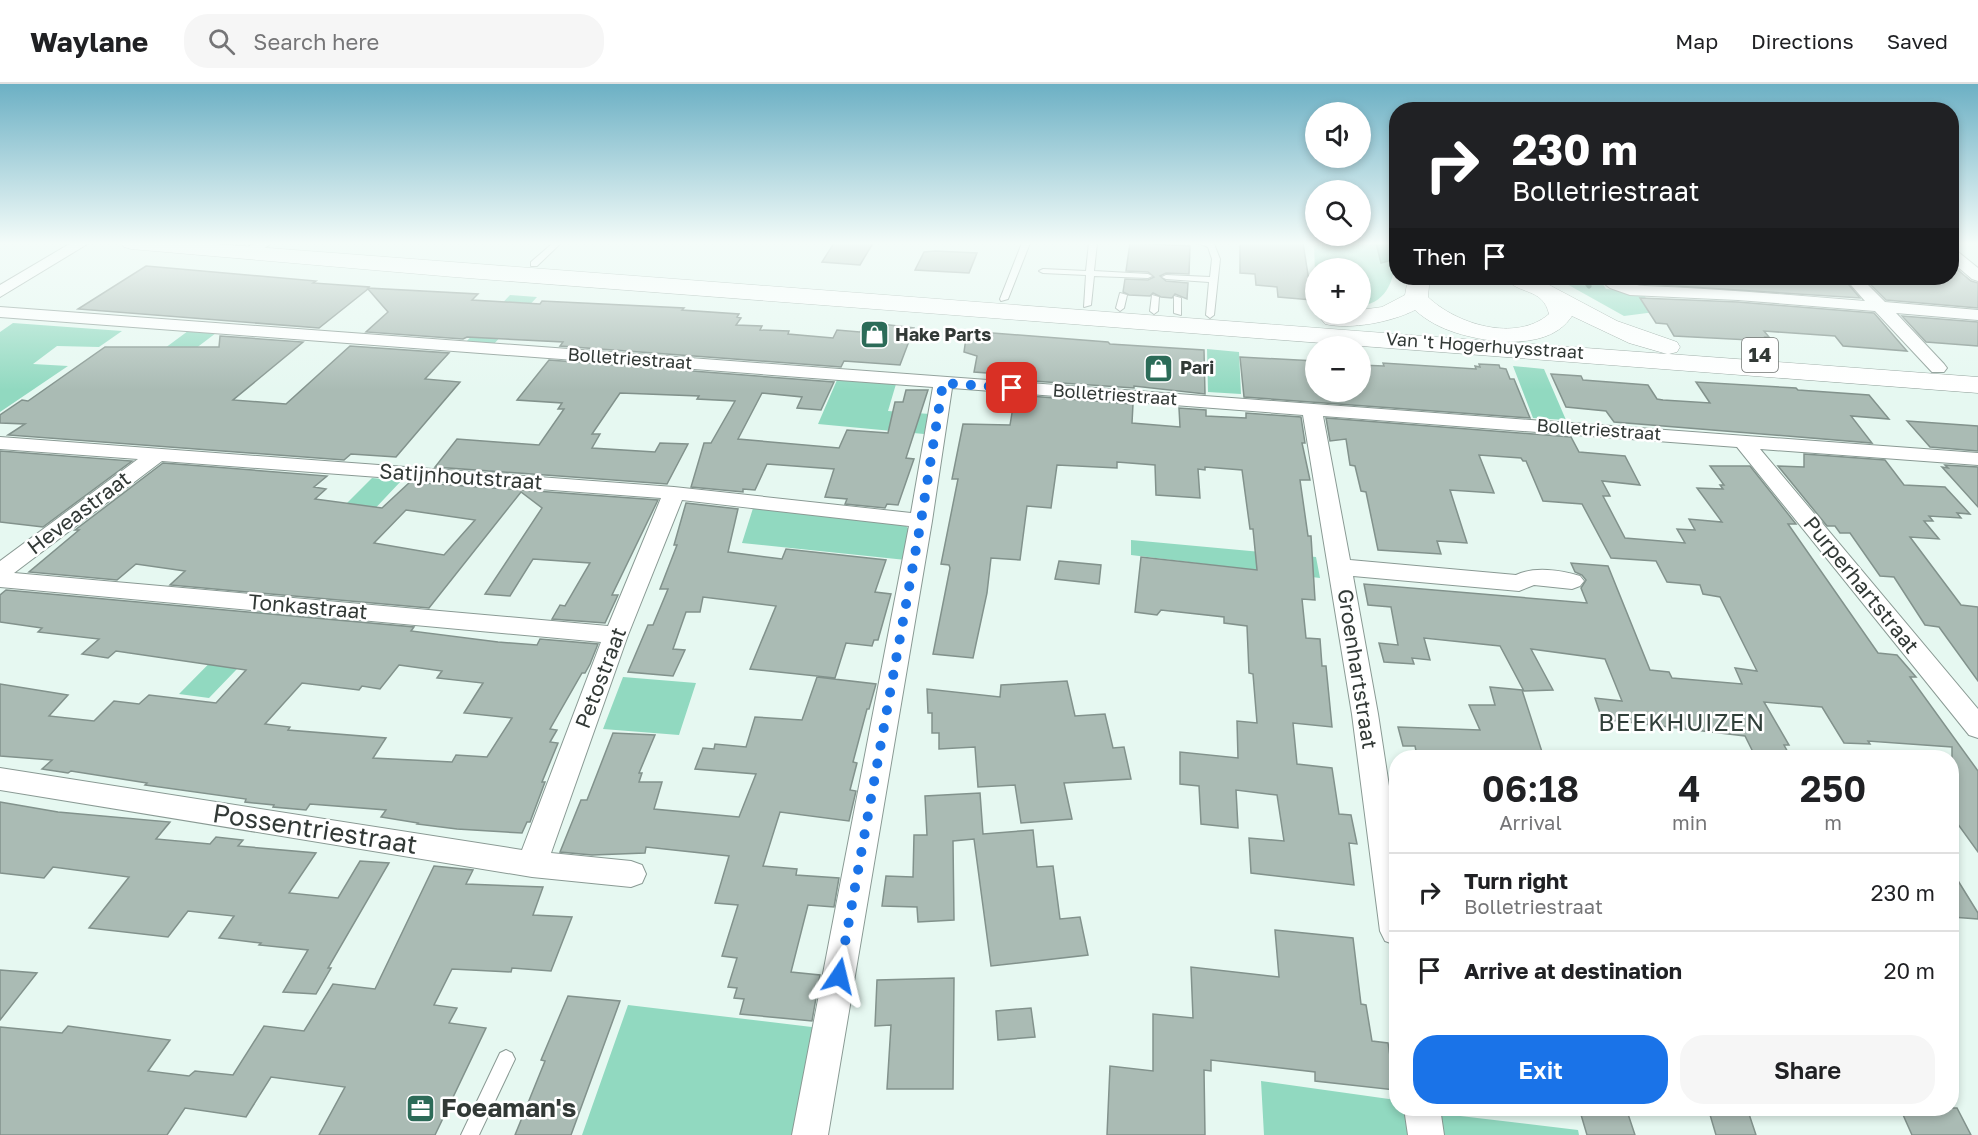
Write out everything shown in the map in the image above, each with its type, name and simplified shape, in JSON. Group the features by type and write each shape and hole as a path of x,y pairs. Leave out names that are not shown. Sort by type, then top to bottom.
{"main road":[{"name":"Van 't Hogerhuysstraat","path":"753,292 1978,385"},
{"name":"Van 't Hogerhuysstraat","path":"911,292 1087,305 1122,301 1178,306 1210,315 1305,322 1389,314 1404,309 1417,292"},
{"path":"1422,292 1429,310 1441,318 1492,333 1524,334 1555,324 1561,316 1560,306 1552,296"},
{"name":"Van 't Hogerhuysstraat","path":"1544,292 1609,327 1644,341 1669,347 1978,371"},
{"name":"Van 't Hogerhuysstraat","path":"1282,331 1492,333 1552,339 1689,362"}],"street":[{"path":"1674,292 1738,295 1978,315"},
{"path":"1868,292 1938,368"},
{"name":"Bolletriestraat","path":"0,312 1978,459"},
{"path":"810,1135 921,521 943,383"},
{"name":"Groenhartstraat","path":"1312,408 1365,714 1389,882"},
{"name":"Purperhartstraat","path":"1743,441 1978,728"},
{"name":"Satijnhoutstraat","path":"0,443 674,493 921,521"},
{"name":"Heveastraat","path":"0,572 157,455"},
{"name":"Petostraat","path":"532,864 616,636 674,493"},
{"path":"1340,567 1519,583 1531,577 1572,581"},
{"name":"Tonkastraat","path":"0,579 616,636"},
{"name":"Possentriestraat","path":"0,780 532,864 631,874"},
{"path":"1423,1116 1426,1135"}],"lane":[{"path":"1004,299 1007,292"},
{"path":"1087,305 1088,292"},
{"path":"1210,315 1213,292"},
{"path":"470,1135 506,1059"}],"shaded area":[{"path":"1371,292 1385,292 1380,298 1372,303"},
{"path":"1581,292 1642,292 1655,312 1624,316"},
{"path":"510,295 537,297 493,345 465,343"},
{"path":"13,323 122,331 99,347 57,346 33,364 68,366 0,412 0,332"},
{"path":"188,331 216,333 141,390 111,388"},
{"path":"1207,349 1239,352 1241,394 1208,392"},
{"path":"1513,366 1544,369 1566,420 1533,418"},
{"path":"837,380 896,384 888,411 930,414 924,434 818,424"},
{"path":"372,478 401,481 353,532 321,529"},
{"path":"754,505 904,523 910,531 906,560 742,543"},
{"path":"1131,540 1316,557 1320,578 1131,555"},
{"path":"260,612 288,616 209,698 179,694"},
{"path":"623,677 696,683 679,735 603,729"},
{"path":"628,1005 820,1028 797,1135 582,1135"},
{"path":"1261,1081 1389,1099 1389,1116 1406,1116 1409,1135 1264,1135"},
{"path":"1435,1116 1460,1116 1578,1130 1579,1135 1438,1135"}],"building":[{"path":"105,292 364,292 319,328 78,309"},
{"path":"371,292 442,292 478,294 472,300 684,308 682,310 739,314 737,317 741,318 736,325 762,326 760,330 789,331 788,334 833,338 837,330 860,332 865,322 914,328 900,365 844,361 841,367 560,346 563,342 467,337 463,339 366,332 388,312"},
{"path":"1123,292 1187,292 1187,299 1175,294 1172,298 1161,297 1153,293 1150,296 1129,295"},
{"path":"1278,292 1305,292 1305,299 1278,297"},
{"path":"1769,292 1855,292 1860,298"},
{"path":"1878,292 1978,292 1978,308 1886,300"},
{"path":"1640,298 1738,302 1874,313 1907,351 1843,346 1835,336 1764,331 1769,337 1765,337 1768,341 1674,336 1667,324 1656,323"},
{"path":"1902,316 1978,322 1978,346 1926,342"},
{"path":"967,331 1204,350 1205,394 1134,386 1134,388 1018,380 1013,378 1014,375 974,372 977,356 964,352"},
{"path":"220,336 303,342 233,400 286,404 350,346 449,353 425,379 460,382 396,457 351,454 344,460 8,435 25,424 0,423 0,415 22,400 28,401 105,347 219,347"},
{"path":"1240,357 1305,360 1305,401 1244,397"},
{"path":"549,360 834,382 821,410 797,408 802,397 762,393 738,439 839,448 847,430 888,433 895,402 903,402 906,390 928,390 906,458 914,459 898,505 887,504 885,508 845,504 847,499 825,497 834,469 767,464 755,490 743,489 743,492 691,487 704,443 711,443 735,401 697,399 699,396 620,393 592,434 600,434 592,448 655,452 660,443 688,444 667,484 435,467 457,439 539,445 564,409 558,409 562,403 517,400"},
{"path":"1383,363 1476,369 1475,366 1480,367 1479,364 1499,365 1500,368 1506,369 1510,379 1514,379 1530,418 1312,402 1371,402 1371,365 1384,366"},
{"path":"1551,374 1581,376 1583,380 1648,385 1657,399 1663,400 1710,403 1696,382 1869,395 1889,419 1851,416 1872,443 1614,422 1606,411 1566,407"},
{"path":"1015,395 1133,404 1132,423 1180,427 1179,408 1206,410 1206,416 1246,418 1246,413 1301,417 1305,443 1302,443 1310,480 1300,480 1308,536 1311,536 1315,600 1302,599 1306,638 1320,639 1322,666 1326,666 1332,727 1293,723 1297,764 1332,768 1339,814 1351,815 1357,844 1349,843 1354,885 1251,873 1249,838 1284,841 1277,795 1236,790 1238,828 1201,824 1199,786 1180,784 1180,752 1238,758 1237,721 1257,723 1253,674 1249,673 1247,626 1224,623 1224,617 1161,610 1157,615 1135,612 1141,557 1257,570 1253,529 1250,529 1242,470 1205,467 1205,470 1198,469 1200,498 1156,495 1155,465 1117,462 1117,468 1057,465 1051,508 1027,506 1020,560 991,558 987,593 973,658 933,654 950,568 949,565 941,564 958,479 952,479 963,424 1010,425"},
{"path":"1326,418 1571,437 1579,452 1625,456 1640,485 1602,481 1610,496 1603,496 1625,538 1685,543 1677,529 1695,530 1689,519 1722,522 1697,488 1723,489 1720,485 1724,485 1710,466 1750,466 1796,524 1788,524 1878,653 1897,655 1916,677 1910,677 1978,771 1978,852 1959,826 1959,750 1952,750 1952,747 1868,741 1870,744 1844,743 1822,707 1764,702 1789,745 1784,745 1787,750 1752,750 1745,736 1602,719 1595,698 1622,701 1605,659 1531,649 1553,690 1524,691 1500,646 1424,638 1430,660 1412,658 1414,664 1384,662 1379,643 1398,645 1391,607 1368,605 1364,584 1587,603 1581,588 1586,580 1575,572 1571,563 1608,566 1650,670 1669,672 1672,678 1742,684 1735,668 1757,671 1720,597 1703,594 1700,585 1667,582 1656,561 1611,558 1582,504 1543,501 1526,461 1521,458 1479,455 1494,493 1450,490 1467,543 1437,541 1441,554 1378,550 1366,492 1361,491 1355,466 1350,465 1346,439 1330,441"},
{"path":"1907,421 1978,426 1978,451 1930,447"},
{"path":"0,451 132,461 43,527 0,522"},
{"path":"1804,454 1885,460 1904,485 1945,487 1970,514 1957,513 1961,518 1929,516 1933,521 1924,521 1939,539 1910,537 1961,605 1978,607 1978,681 1939,627 1925,625 1894,577 1880,576 1850,533 1840,533 1835,526 1827,526 1778,466 1804,467"},
{"path":"163,463 327,476 314,487 326,489 315,499 382,508 410,482 658,500 612,595 618,595 605,623 552,619 560,605 565,606 590,563 533,559 510,596 485,594 542,508 521,492 429,608 170,585 185,571 136,564 117,580 29,572 79,530 75,530","holes":["406,510 475,520 444,555 374,543"]},
{"path":"1945,465 1978,467 1978,507 1942,467 1948,468"},
{"path":"686,503 738,509 728,552 782,559 786,549 886,560 875,592 891,594 878,640 874,640 872,646 846,643 835,678 750,669 776,606 703,597 700,612 686,612 673,649 685,650 673,676 628,672 648,625 653,625 668,589 660,589 677,545 674,545"},
{"path":"1059,561 1101,565 1099,584 1055,579"},
{"path":"6,590 414,627 411,631 498,642 537,645 540,639 598,644 585,673 582,673 550,729 557,730 550,742 558,743 542,782 545,782 530,822 527,822 522,833 457,829 381,817 386,810 310,804 306,810 273,807 274,805 245,802 246,799 145,785 147,783 71,771 68,773 42,769 52,760 0,756 0,684 68,695 49,716 94,721 114,701 139,704 149,695 216,703 246,670 116,651 108,658 82,654 99,639 38,632 42,628 0,622 0,595","holes":["399,665 442,671 437,678 483,683 464,713 512,718 487,757 456,755 452,762 373,758 386,738 288,730 290,727 265,724 302,683 359,690 362,686 380,689"]},
{"path":"817,677 876,684 853,762 857,763 850,790 856,791 849,821 780,812 763,866 797,869 796,875 839,878 834,907 808,905 791,972 820,975 812,1021 740,1014 744,999 734,998 737,988 728,987 737,958 722,956 738,905 715,903 729,856 646,847 645,853 592,855 560,852 581,800 587,800 613,733 655,735 639,773 642,773 639,782 662,782 654,809 739,817 756,774 695,769 703,748 714,749 715,744 746,747 755,717 802,720"},
{"path":"1067,681 1075,716 1105,714 1113,748 1124,747 1131,779 1064,783 1072,819 1021,823 1015,785 978,787 975,747 939,749 939,733 932,733 932,713 928,713 927,689 1000,697 1001,685"},
{"path":"1490,687 1522,690 1541,750 1416,750 1415,746 1403,746 1398,727 1480,730 1469,705 1495,705"},
{"path":"980,793 983,834 1033,830 1037,867 1053,866 1060,919 1080,917 1088,955 991,966 974,839 953,841 954,920 918,922 917,907 882,906 886,876 913,877 914,835 927,835 925,796"},
{"path":"0,802 58,812 170,822 156,839 210,844 216,837 243,840 238,846 316,853 289,893 338,898 360,861 389,863 328,968 331,968 316,994 283,992 308,950 219,938 234,916 188,911 168,937 89,928 129,877 53,867 44,878 0,873"},
{"path":"434,866 473,870 466,884 543,887 533,915 572,917 551,971 512,968 511,972 452,969 434,1005 457,1008 449,1023 486,1028 435,1135 319,1135 345,1087 271,1077 246,1117 185,1108 167,1135 0,1135 0,1027 62,1033 68,1026 170,1040 148,1071 189,1076 195,1071 233,1075 264,1026 304,1031 333,984 375,989"},
{"path":"1959,882 1978,913 1978,919 1959,918"},
{"path":"1275,930 1353,938 1361,1004 1366,1005 1372,1041 1388,1043 1389,1089 1315,1081 1315,1072 1211,1060 1211,1071 1204,1070 1205,1135 1107,1135 1110,1066 1153,1071 1153,1014 1193,1018 1191,967 1279,977"},
{"path":"0,970 37,973 0,1020"},
{"path":"954,978 953,1089 887,1089 891,1025 875,1026 877,980"},
{"path":"568,996 620,1001 571,1135 515,1135 545,1061 541,1060"},
{"path":"1031,1008 1035,1037 998,1040 996,1011"},
{"path":"1959,1112 1971,1135 1912,1135 1904,1116 1959,1116"},
{"path":"1581,1116 1629,1116 1635,1135 1587,1135"},
{"path":"1710,1116 1750,1116 1756,1135 1716,1135"}],"place":[{"name":"Hake Parts","path":"874,335"},
{"name":"Pari","path":"1159,368"},
{"name":"Foeaman's","path":"420,1108"}],"district":[{"name":"BEEKHUIZEN","path":"1682,723"}],"route":[{"path":"839,976 921,521 943,383 1012,388"}]}
